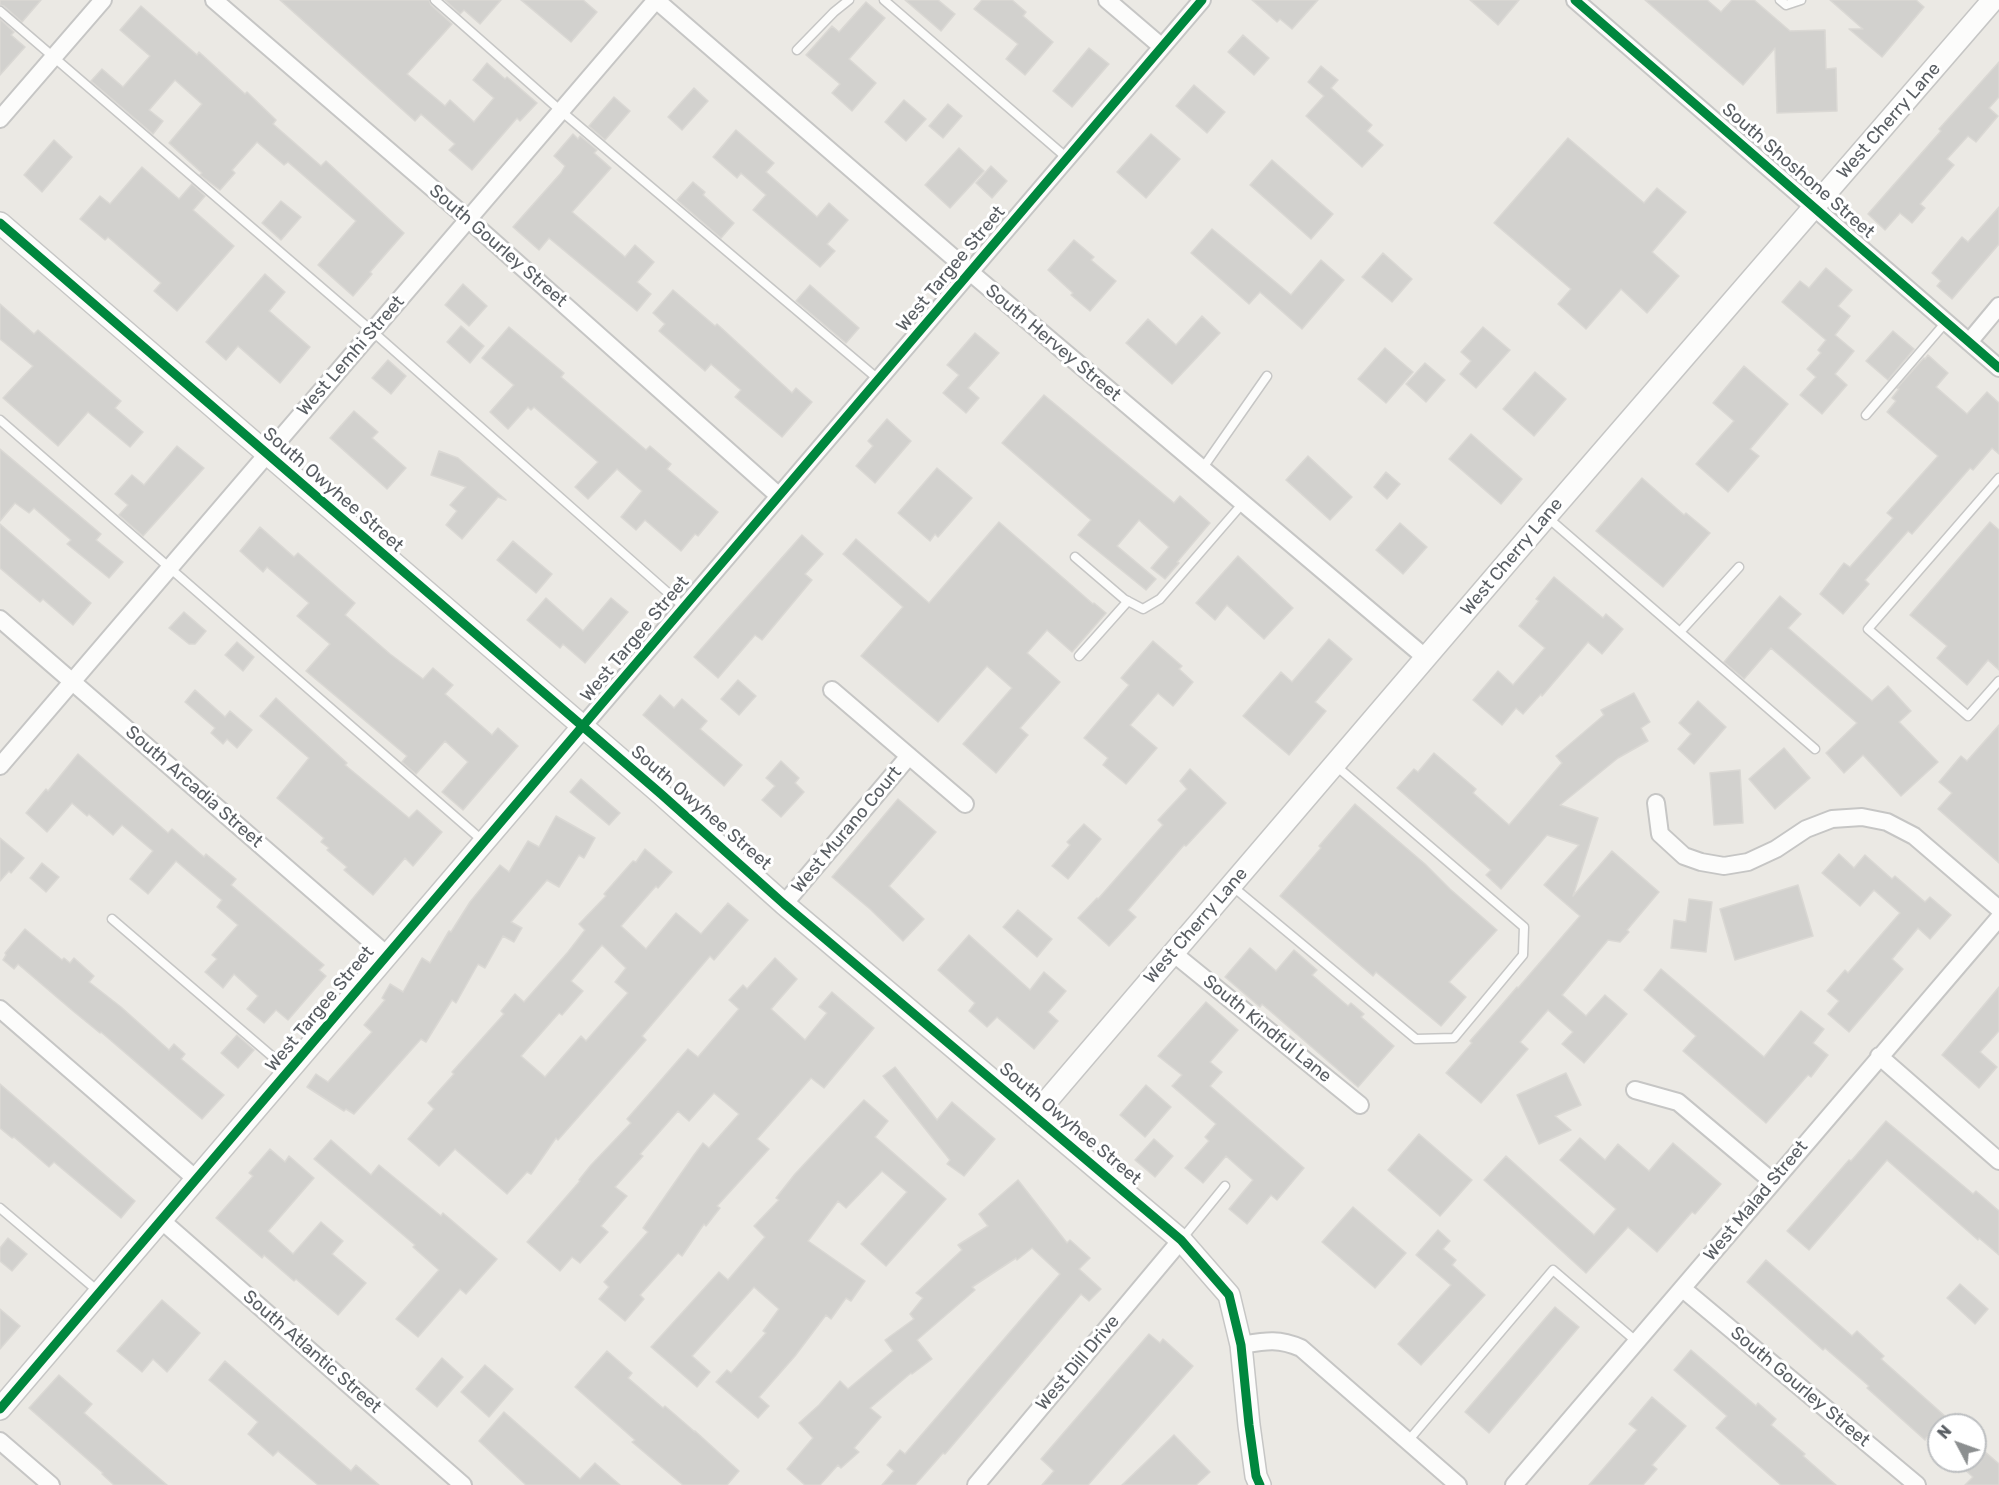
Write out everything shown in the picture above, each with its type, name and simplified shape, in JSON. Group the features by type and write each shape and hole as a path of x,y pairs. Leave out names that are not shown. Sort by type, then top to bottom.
{"street":[{"path":"0,119 103,0"},
{"name":"South Gourley Street","path":"214,0 468,219 779,496"},
{"name":"West Lemhi Street","path":"0,766 656,0"},
{"name":"South Hervey Street","path":"656,0 970,272 1426,658"},
{"path":"1107,0 1162,47"},
{"name":"West Targee Street","path":"2,1404 1202,0"},
{"name":"West Cherry Lane","path":"1034,1116 1546,517 1993,0"},
{"name":"South Shoshone Street","path":"1582,2 1999,368"},
{"name":"South Owyhee Street","path":"0,224 582,726 784,904 1181,1240 1229,1295 1241,1345 1254,1466 1260,1485"},
{"path":"1969,342 1999,306"},
{"name":"South Arcadia Street","path":"0,619 387,955"},
{"name":"West Murano Court","path":"832,690 965,804"},
{"name":"West Murano Court","path":"784,904 909,756"},
{"path":"1656,803 1660,834 1684,856 1724,866 1748,861 1776,849 1806,829 1832,819 1862,817 1887,822 1914,836 1999,909"},
{"name":"West Malad Street","path":"1514,1485 1999,918"},
{"name":"South Kindful Lane","path":"1173,953 1360,1105"},
{"path":"0,1010 196,1179"},
{"path":"1879,1056 1999,1161"},
{"path":"1635,1090 1678,1102 1773,1182"},
{"name":"South Atlantic Street","path":"161,1220 463,1485"},
{"name":"West Dill Drive","path":"976,1485 1181,1240"},
{"name":"South Gourley Street","path":"1683,1288 1917,1485"},
{"path":"1241,1345 1274,1340 1301,1348 1458,1485"},
{"path":"0,1441 51,1485"}],"lane":[{"path":"435,0 561,111 878,379"},
{"path":"797,50 849,0"},
{"path":"884,0 1067,158"},
{"path":"1780,0 1786,5 1801,0"},
{"path":"0,11 372,332 684,607"},
{"path":"1866,415 1946,322"},
{"path":"1202,470 1267,376"},
{"path":"0,420 484,842"},
{"path":"1999,478 1868,629 1968,716 1999,681"},
{"path":"1075,557 1128,601 1143,609 1160,599 1242,503"},
{"path":"1546,517 1815,749"},
{"path":"1680,632 1739,567"},
{"path":"1079,656 1128,601"},
{"path":"1232,885 1416,1039 1454,1038 1523,955 1524,927 1335,765"},
{"path":"112,919 289,1070"},
{"path":"1181,1240 1226,1186"},
{"path":"0,1208 99,1292"},
{"path":"1407,1441 1553,1270 1636,1342"}],"building":[{"path":"0,0 41,0 22,22 0,5"},
{"path":"280,0 429,0 431,5 452,24 407,74 445,106 450,100 474,122 494,98 473,80 487,63 537,103 520,121 517,118 472,170 449,150 455,144 421,114 415,121"},
{"path":"445,0 501,0 480,24 464,10 460,14"},
{"path":"521,0 583,0 597,12 571,42"},
{"path":"905,0 938,0 955,14 941,31"},
{"path":"982,0 1012,0 1026,12 1023,16 1053,42 1025,75 1006,59 1018,44 974,9"},
{"path":"1252,0 1318,0 1292,29 1280,19 1277,22"},
{"path":"1470,0 1519,0 1498,25"},
{"path":"1645,0 1707,0 1721,12 1732,0 1754,0 1790,31 1825,30 1826,69 1836,68 1837,111 1777,113 1775,48 1743,85"},
{"path":"1830,0 1916,0 1924,7 1882,57 1849,29 1863,29"},
{"path":"866,2 885,18 849,59 876,83 852,111 832,93 840,84 806,55 832,26 839,32"},
{"path":"141,6 197,55 199,52 245,94 247,92 276,120 273,124 321,166 326,161 404,233 370,272 372,274 353,296 318,265 356,221 288,162 284,165 257,142 232,170 235,173 220,190 200,175 202,173 169,143 202,104 175,80 149,110 163,121 153,134 91,81 102,69 123,87 150,56 120,30"},
{"path":"0,19 14,32 11,35 25,47 0,75"},
{"path":"1243,35 1269,58 1254,75 1228,52"},
{"path":"1089,48 1109,64 1072,107 1053,91"},
{"path":"1999,62 1999,97 1989,108 1998,116 1976,142 1968,136 1947,159 1954,165 1920,204 1925,208 1912,223 1900,213 1885,230 1868,214"},
{"path":"1321,66 1338,80 1331,88 1372,125 1367,131 1383,145 1362,167 1306,116 1324,96 1308,82"},
{"path":"1194,85 1225,112 1207,133 1176,106"},
{"path":"694,88 708,101 682,130 668,117"},
{"path":"614,97 630,111 605,140 589,126"},
{"path":"904,100 926,119 906,141 885,122"},
{"path":"948,104 962,116 943,138 929,126"},
{"path":"736,130 774,163 766,172 817,217 829,203 848,220 827,244 835,251 820,267 753,210 766,195 741,173 737,178 713,157"},
{"path":"573,134 578,139 580,136 597,150 594,153 611,168 572,212 625,257 635,245 654,262 637,282 651,294 637,311 549,238 539,250 513,227 561,173 565,166 554,156"},
{"path":"1151,134 1180,159 1146,198 1117,172"},
{"path":"1568,138 1644,203 1657,188 1686,212 1652,252 1679,276 1647,313 1621,289 1586,329 1558,304 1571,289 1494,223"},
{"path":"54,140 72,157 42,192 24,175"},
{"path":"959,148 984,171 950,208 925,185"},
{"path":"1272,160 1333,214 1311,239 1250,185"},
{"path":"991,166 1007,181 992,198 976,183"},
{"path":"142,167 179,199 192,184 205,196 193,210 234,246 177,311 154,291 161,283 108,237 105,240 80,219 100,196 110,204"},
{"path":"693,182 705,192 703,195 734,223 721,238 677,200"},
{"path":"281,201 301,217 281,240 262,223"},
{"path":"1999,207 1999,244 1952,299 1937,286 1941,281 1932,273 1962,237 1968,242"},
{"path":"1212,229 1291,295 1321,260 1344,280 1302,329 1260,292 1249,304 1191,253"},
{"path":"1074,240 1094,257 1091,260 1116,281 1090,311 1071,295 1073,293 1048,270"},
{"path":"1383,253 1412,279 1392,302 1362,277"},
{"path":"1826,268 1852,290 1838,306 1850,316 1835,335 1854,351 1835,374 1847,385 1822,414 1800,395 1816,377 1807,369 1821,353 1818,350 1826,340 1782,302 1800,281 1809,288"},
{"path":"265,274 285,292 269,311 310,347 280,383 238,346 226,360 206,342"},
{"path":"463,284 487,306 469,326 445,305"},
{"path":"810,285 859,328 846,343 796,301"},
{"path":"673,290 715,326 717,324 792,393 796,388 812,402 782,437 735,397 741,390 711,364 705,371 659,331 665,324 653,313"},
{"path":"0,304 34,334 38,330 121,401 115,408 143,432 130,447 88,412 58,446 3,398 33,366 0,339"},
{"path":"1202,316 1220,333 1172,384 1126,343 1148,319 1176,345"},
{"path":"461,326 484,346 470,363 447,342"},
{"path":"509,327 564,373 561,377 646,450 650,446 671,464 667,469 718,512 698,536 695,534 681,551 645,520 636,530 621,517 642,491 617,469 588,499 575,487 598,462 534,407 531,410 528,407 508,429 490,412 514,385 482,358"},
{"path":"1483,327 1510,350 1476,388 1460,374 1471,361 1461,352"},
{"path":"1893,331 1914,349 1888,380 1866,361"},
{"path":"975,333 999,353 968,388 979,398 966,413 943,393 959,375 947,365"},
{"path":"1385,348 1413,372 1386,403 1358,379"},
{"path":"1928,355 1948,373 1936,387 1967,414 1987,392 1999,403 1999,454 1992,448 1973,470 1970,468 1912,534 1908,531 1865,580 1869,584 1843,614 1820,594 1844,563 1850,567 1893,518 1887,513 1938,456 1887,412 1896,401 1892,398 1899,389 1897,388"},
{"path":"388,360 406,376 391,394 372,378"},
{"path":"1425,363 1445,380 1426,402 1406,384"},
{"path":"1744,366 1788,404 1750,449 1759,456 1728,492 1696,464 1734,421 1713,403"},
{"path":"1535,372 1566,399 1534,436 1503,409"},
{"path":"1044,395 1174,503 1180,496 1210,523 1165,579 1151,568 1169,547 1139,520 1117,546 1156,579 1146,590 1078,535 1091,520 1002,443"},
{"path":"354,411 378,432 372,438 406,468 387,489 330,438"},
{"path":"887,419 911,441 875,483 856,466 873,446 868,441"},
{"path":"1471,434 1522,479 1501,504 1449,459"},
{"path":"177,446 204,468 143,536 119,515 128,505 115,494 132,475 144,485"},
{"path":"0,449 101,534 96,540 123,562 109,578 67,544 71,540 34,508 29,513 15,503 0,521"},
{"path":"439,451 458,458 506,500 498,497 462,539 446,525 457,511 450,505 466,487 431,475"},
{"path":"1308,456 1352,497 1330,520 1286,480"},
{"path":"937,468 972,498 938,537 935,534 930,541 898,513"},
{"path":"1386,472 1400,484 1387,499 1374,487"},
{"path":"1642,478 1684,515 1686,513 1710,533 1663,587 1596,531"},
{"path":"999,522 1106,613 1072,652 1047,630 1027,653 1060,682 1020,728 1028,735 996,773 963,744 1012,688 987,666 938,722 861,656 903,607 843,554 856,539 929,603"},
{"path":"1990,522 1999,530 1999,670 1988,660 1967,685 1937,658 1947,646 1910,615"},
{"path":"1400,523 1427,547 1403,574 1376,550"},
{"path":"0,524 91,603 73,625 43,599 40,602 0,568"},
{"path":"260,527 294,557 298,553 355,603 345,615 390,654 423,679 433,668 453,685 445,694 492,735 498,728 518,746 463,810 442,792 468,762 445,741 416,774 402,762 407,756 306,671 330,644 297,616 309,603 267,567 263,572 240,551"},
{"path":"802,535 823,554 805,574 812,580 762,640 755,635 718,678 694,657"},
{"path":"513,541 552,574 536,593 497,560"},
{"path":"1238,556 1293,608 1264,639 1227,605 1215,620 1196,603"},
{"path":"1554,577 1603,618 1606,614 1623,629 1602,654 1588,642 1542,696 1541,694 1523,714 1516,708 1502,725 1473,700 1498,671 1513,685 1545,648 1519,626 1539,601 1536,599"},
{"path":"1780,596 1801,614 1788,628 1872,701 1888,686 1911,711 1899,722 1938,762 1901,796 1863,755 1844,773 1826,753 1857,723 1771,648 1744,679 1724,662"},
{"path":"546,598 583,631 611,598 628,612 585,663 563,644 560,648 527,620"},
{"path":"184,612 206,631 195,644 189,644 169,628"},
{"path":"1329,639 1352,659 1315,702 1326,711 1289,755 1243,716 1281,672 1292,682"},
{"path":"1153,641 1182,666 1179,669 1193,682 1173,706 1158,693 1130,725 1157,748 1126,784 1103,765 1108,758 1084,738 1129,685 1121,678"},
{"path":"237,642 254,657 243,671 225,655"},
{"path":"738,680 756,696 739,715 721,699"},
{"path":"195,690 225,717 230,711 252,730 237,748 227,739 223,744 211,733 215,728 185,702"},
{"path":"1634,693 1650,722 1641,728 1648,741 1618,758 1560,805 1598,818 1573,896 1612,851 1659,892 1627,930 1629,932 1620,942 1608,940 1562,995 1586,1016 1605,995 1627,1014 1584,1063 1562,1044 1573,1032 1548,1010 1520,1042 1528,1049 1481,1103 1446,1073 1472,1043 1470,1041 1580,916 1544,885 1579,845 1547,835 1501,889 1486,875 1491,870 1397,788 1414,769 1418,772 1434,753 1476,789 1473,793 1509,825 1562,763 1556,756 1604,715 1601,710"},
{"path":"660,695 674,708 682,699 707,721 700,729 742,765 724,786 643,715"},
{"path":"276,698 347,763 345,765 409,818 417,810 442,832 413,866 405,858 373,895 344,870 347,867 321,842 324,838 277,798 309,758 260,716"},
{"path":"1698,701 1726,727 1694,764 1678,749 1691,734 1679,723"},
{"path":"1999,725 1999,863 1938,809 1952,793 1939,782 1961,756 1967,761"},
{"path":"1784,748 1810,778 1775,809 1749,779"},
{"path":"78,754 168,833 172,829 204,857 206,854 236,879 231,885 324,965 319,970 326,976 288,1020 276,1010 264,1023 247,1009 258,996 234,974 223,988 205,972 217,959 212,955 238,925 217,907 222,900 176,861 148,894 130,879 153,851 122,825 113,835 72,803 47,832 26,813 46,789 48,791"},
{"path":"781,761 799,778 795,783 804,792 781,817 762,800 775,786 766,778"},
{"path":"1190,769 1226,803 1186,846 1184,845 1128,910 1136,917 1109,946 1078,918 1098,899 1163,825 1158,820 1187,789 1180,781"},
{"path":"1740,770 1743,823 1714,825 1710,773"},
{"path":"581,779 620,813 609,825 570,792"},
{"path":"898,799 936,832 889,886 924,919 903,941 832,877"},
{"path":"1355,804 1497,930 1449,982 1466,997 1441,1026 1376,972 1373,976 1280,896"},
{"path":"556,816 595,838 584,858 579,855 559,887 547,880 511,922 522,928 514,942 503,936 485,968 478,964 456,1003 452,1000 426,1042 421,1039 354,1114 346,1109 344,1111 307,1087 316,1074 328,1082 372,1032 364,1025 385,1000 382,998 390,984 403,992 422,958 430,963 449,931 451,932 470,902 500,865 509,872 528,841 539,847"},
{"path":"1084,824 1101,839 1068,879 1052,866 1070,845 1067,842"},
{"path":"0,838 24,858 11,873 9,871 0,881"},
{"path":"645,849 672,872 658,888 656,886 621,926 646,949 676,913 701,934 728,903 748,920 714,960 710,956 642,1036 646,1040 558,1140 556,1138 531,1174 527,1172 507,1194 455,1149 439,1166 408,1139 434,1109 428,1103 454,1074 452,1072 504,1014 501,1011 515,994 524,1002 568,952 585,930 579,924 606,896 604,894 633,861 636,862","holes":["602,945 626,968 615,982 628,993 586,1041 581,1036 545,1077 521,1056 559,1013 562,1015 583,991 571,981"]},
{"path":"1839,854 1854,868 1865,855 1892,879 1895,876 1925,902 1930,897 1951,915 1930,939 1918,928 1892,959 1903,969 1849,1032 1828,1014 1839,1001 1827,991 1845,970 1848,973 1900,913 1874,890 1860,906 1822,873"},
{"path":"42,863 59,877 46,892 30,878"},
{"path":"1798,885 1813,936 1735,960 1720,909"},
{"path":"1689,899 1712,902 1706,952 1671,948 1674,920 1686,922"},
{"path":"1018,910 1052,939 1037,957 1003,927"},
{"path":"25,929 62,960 64,958 70,963 74,958 94,976 89,982 169,1050 174,1044 185,1054 181,1059 224,1095 202,1119 18,964 14,969 3,960 5,953"},
{"path":"969,935 1030,990 1044,972 1066,991 1048,1012 1058,1021 1034,1049 997,1017 987,1027 969,1011 975,1003 938,970"},
{"path":"1250,948 1276,971 1294,950 1317,970 1312,975 1348,1006 1351,1003 1364,1014 1361,1017 1394,1046 1358,1087 1262,1004 1260,1007 1225,977"},
{"path":"775,958 797,979 771,1009 805,1040 827,1013 819,1007 832,992 874,1028 824,1088 811,1078 757,1139 769,1149 717,1206 720,1208 706,1226 704,1224 682,1256 678,1253 640,1295 644,1299 625,1321 599,1299 609,1287 604,1282 648,1232 643,1228 703,1143 709,1148 739,1114 714,1093 689,1121 678,1111 640,1154 643,1156 615,1187 627,1196 601,1226 608,1232 580,1263 572,1257 560,1271 527,1242 591,1165 631,1123 627,1119 688,1049 698,1057 739,1009 729,1000 743,985 747,989"},
{"path":"1661,969 1764,1057 1801,1011 1824,1029 1813,1043 1828,1055 1811,1077 1808,1075 1766,1123 1683,1051 1696,1036 1644,990"},
{"path":"1999,987 1999,1031 1980,1052 1997,1067 1979,1088 1942,1055"},
{"path":"1206,1002 1238,1030 1210,1062 1222,1072 1210,1086 1304,1168 1277,1200 1271,1195 1247,1224 1229,1209 1253,1180 1226,1156 1203,1183 1185,1168 1209,1141 1205,1137 1216,1124 1172,1086 1182,1075 1158,1056"},
{"path":"237,1035 254,1050 238,1068 221,1053"},
{"path":"895,1067 937,1120 952,1102 995,1139 964,1176 947,1164 950,1160 883,1076"},
{"path":"1566,1073 1581,1105 1555,1116 1571,1130 1539,1144 1517,1095"},
{"path":"0,1084 135,1201 121,1218 54,1162 49,1167 0,1128"},
{"path":"1146,1085 1171,1107 1145,1137 1120,1115"},
{"path":"864,1100 888,1121 875,1137 946,1199 886,1266 861,1244 907,1192 882,1171 846,1208 838,1201 808,1241 865,1281 851,1301 846,1298 831,1319 826,1315 795,1356 759,1397 769,1406 758,1418 716,1382 727,1370 731,1373 766,1333 763,1331 779,1309 754,1287 692,1356 710,1372 697,1387 651,1347 719,1272 728,1280 765,1237 754,1226 779,1200 776,1198 795,1174"},
{"path":"1886,1121 1973,1194 1976,1191 1999,1211 1999,1255 1979,1238 1978,1240 1887,1160 1809,1250 1787,1231"},
{"path":"1419,1134 1472,1180 1440,1216 1388,1170"},
{"path":"1580,1138 1605,1160 1618,1144 1649,1171 1673,1143 1721,1184 1695,1214 1692,1212 1657,1252 1628,1227 1586,1273 1484,1180 1506,1156 1594,1235 1616,1209 1560,1160"},
{"path":"1154,1139 1173,1156 1155,1177 1135,1160"},
{"path":"331,1140 371,1175 379,1165 441,1216 443,1213 497,1259 466,1294 460,1289 418,1337 396,1319 439,1270 413,1247 415,1245 314,1159"},
{"path":"270,1149 285,1162 289,1156 314,1178 268,1231 293,1254 321,1222 343,1241 332,1254 366,1283 338,1315 264,1255 262,1258 216,1218 253,1176 249,1173"},
{"path":"1018,1180 1067,1243 1070,1240 1090,1258 1079,1269 1101,1289 1089,1301 1081,1294 945,1454 943,1453 915,1485 882,1485 894,1471 887,1465 900,1450 905,1454 1060,1274 1032,1248 1017,1260 1016,1258 972,1287 975,1290 917,1340 932,1359 911,1373 870,1408 881,1417 854,1448 859,1452 841,1468 838,1465 820,1485 805,1485 787,1469 813,1438 799,1423 840,1381 848,1389 893,1351 885,1340 914,1319 910,1314 923,1298 916,1293 962,1250 958,1245 988,1226 979,1214"},
{"path":"1353,1207 1406,1253 1375,1288 1322,1242"},
{"path":"1438,1230 1450,1241 1443,1249 1456,1260 1452,1265 1485,1295 1421,1365 1398,1344 1451,1285 1416,1255"},
{"path":"8,1238 27,1254 12,1271 0,1261 0,1248"},
{"path":"1766,1260 1852,1336 1857,1331 1884,1356 1881,1359 1942,1413 1927,1413 1925,1440 1867,1388 1869,1386 1825,1348 1823,1350 1747,1282"},
{"path":"1960,1284 1988,1309 1975,1324 1947,1298"},
{"path":"162,1300 200,1333 167,1372 153,1359 142,1372 117,1351"},
{"path":"1555,1307 1579,1327 1489,1433 1465,1412"},
{"path":"0,1309 20,1326 0,1349"},
{"path":"1149,1334 1160,1343 1163,1339 1193,1366 1088,1485 1042,1485 1054,1471 1041,1459"},
{"path":"1691,1350 1756,1406 1758,1403 1776,1419 1771,1425 1836,1485 1781,1485 1716,1428 1727,1416 1674,1370"},
{"path":"607,1351 632,1373 628,1378 663,1408 665,1406 695,1431 739,1471 727,1485 683,1485 632,1442 635,1440 575,1387"},
{"path":"442,1358 463,1377 437,1407 416,1389"},
{"path":"225,1361 351,1471 356,1465 379,1485 318,1485 278,1451 273,1456 248,1434 258,1422 209,1380"},
{"path":"485,1365 513,1389 489,1417 461,1392"},
{"path":"59,1375 92,1404 84,1413 167,1485 114,1485 29,1408"},
{"path":"1652,1397 1686,1426 1652,1465 1657,1469 1643,1485 1589,1485 1637,1430 1629,1424"},
{"path":"504,1412 580,1479 595,1463 620,1485 526,1485 479,1441"},
{"path":"1174,1435 1210,1472 1196,1485 1122,1485"},
{"path":"1987,1454 1999,1464 1999,1485 1965,1485 1973,1477 1968,1473 1987,1473"}],"cycle path":[{"path":"0,1409 1202,0"},
{"path":"1575,0 1999,368"},
{"path":"0,223 661,794 784,904 1181,1240 1229,1295 1241,1345 1249,1425 1256,1476 1260,1485"}]}
